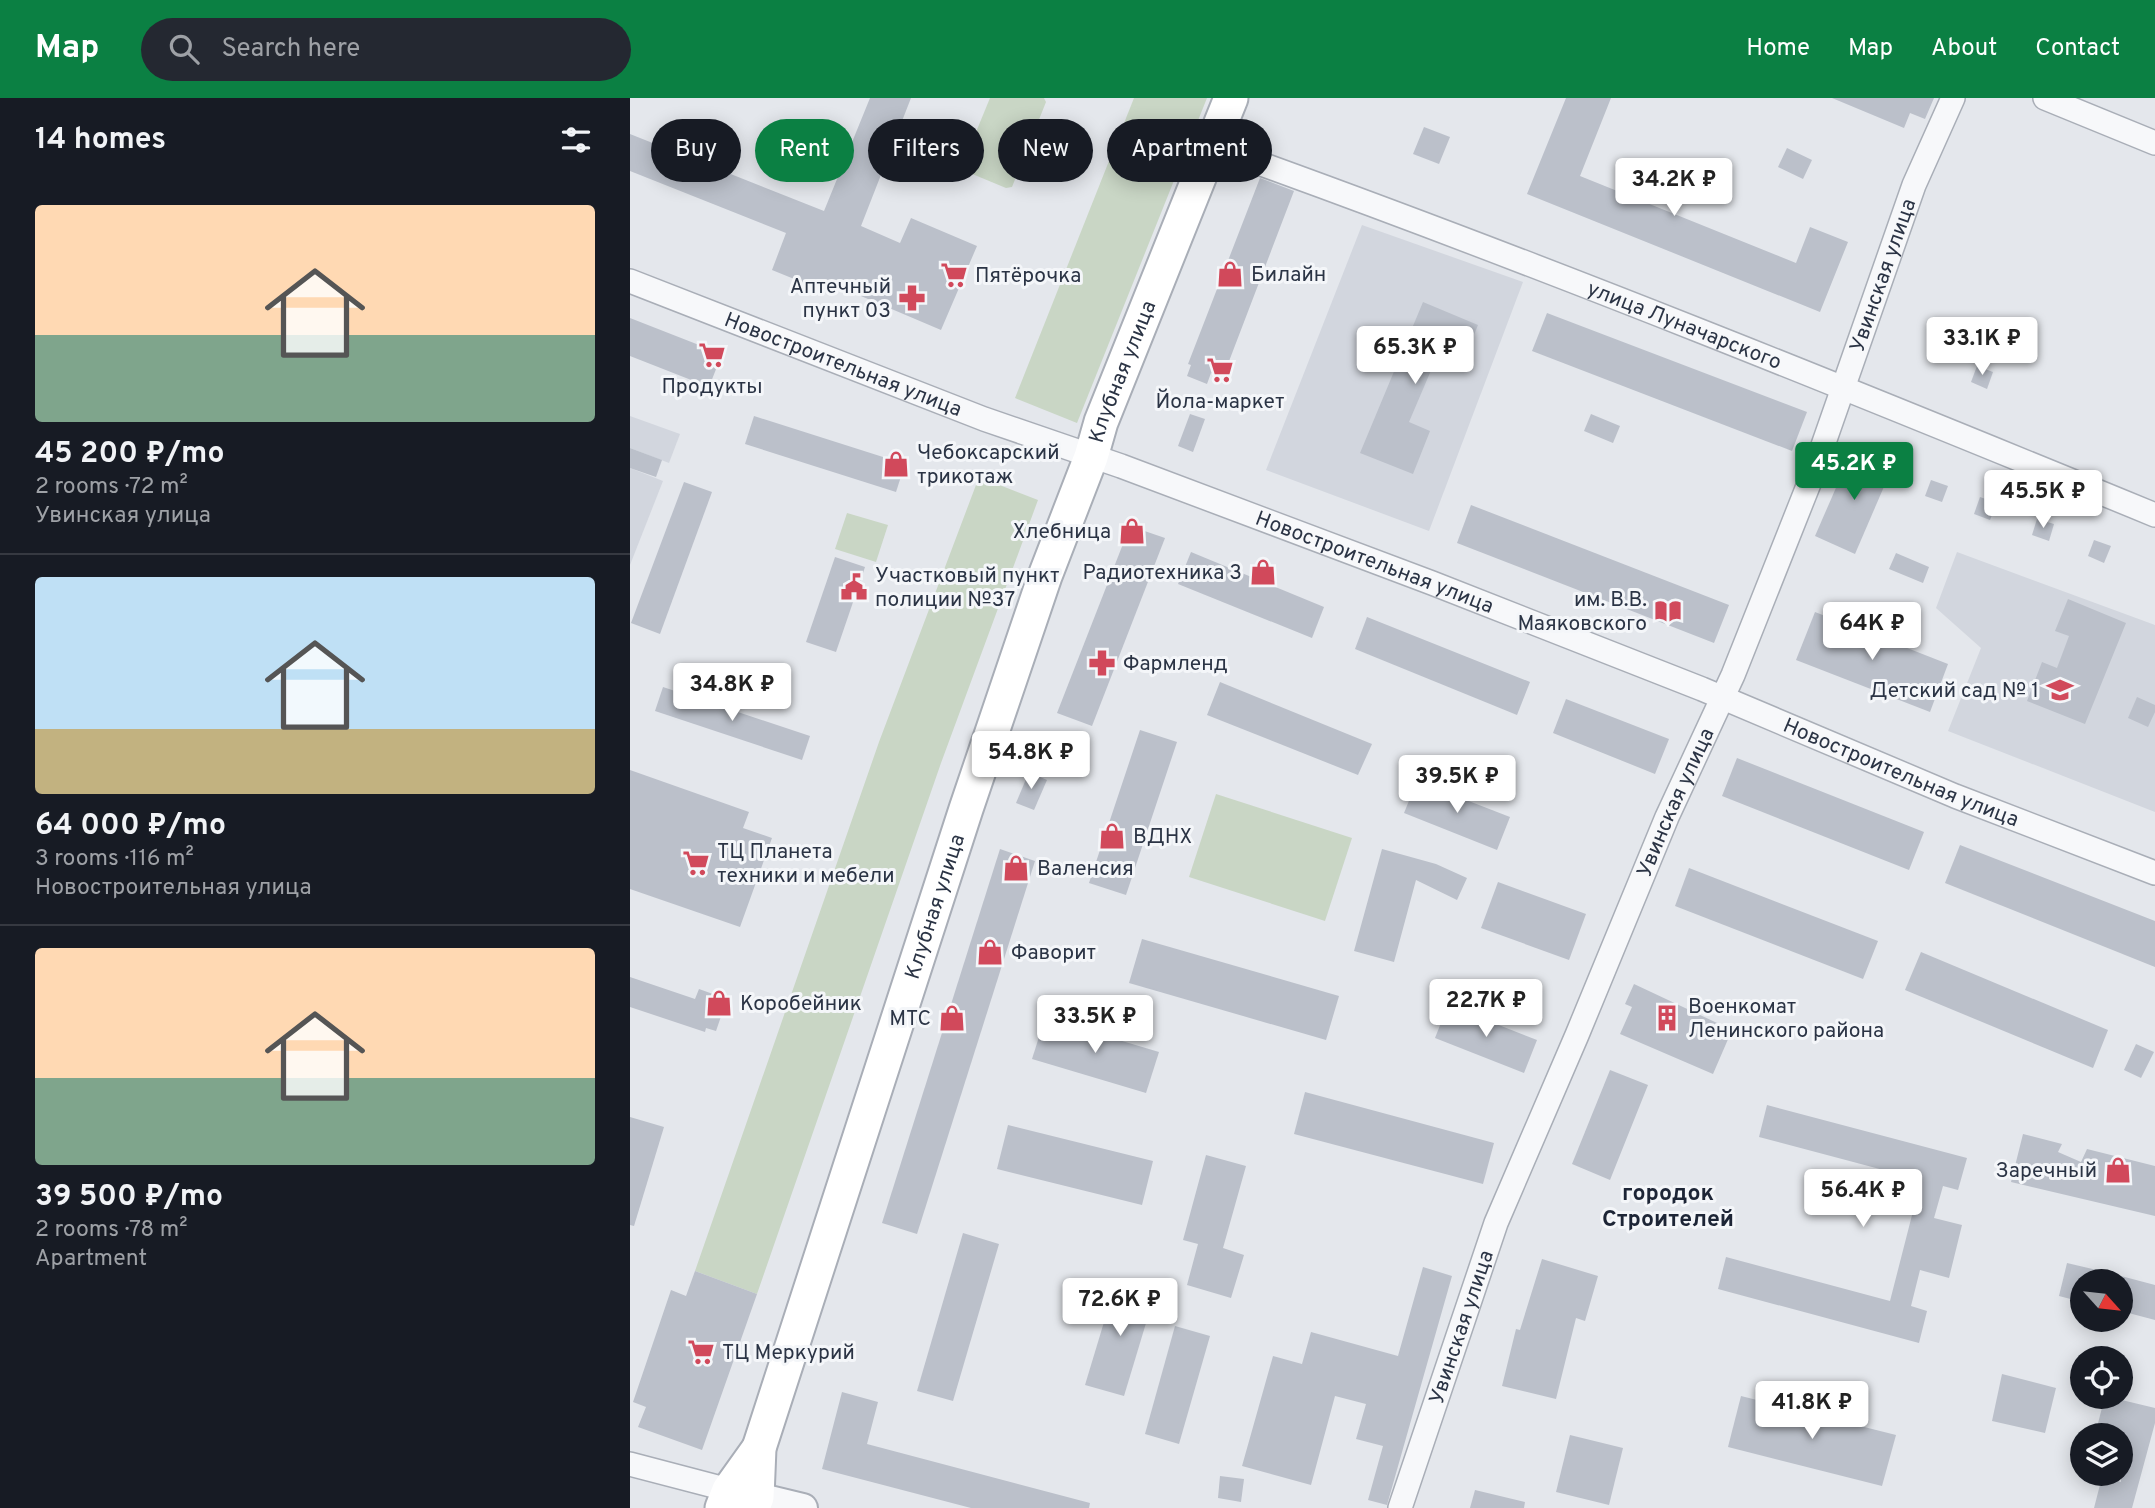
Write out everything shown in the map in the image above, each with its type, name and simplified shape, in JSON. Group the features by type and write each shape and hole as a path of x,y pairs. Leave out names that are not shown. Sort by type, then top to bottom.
{"main road":[{"name":"Клубная улица","path":"1222,119 1231,98"},
{"name":"Клубная улица","path":"740,1501 1045,576 1091,457 1101,422 1197,182"}],"street":[{"name":"Увинская улица","path":"1400,1508 1507,1193 1577,1035 1667,817 1723,699 1814,471 1914,185 1953,98"},
{"path":"2045,98 2155,143"},
{"name":"улица Луначарского","path":"1272,168 1561,276 1843,386 2155,515"},
{"name":"Новостроительная улица","path":"630,281 984,419 1121,466 1432,583 1723,699 1955,796 2155,873"},
{"path":"630,1464 740,1501 803,1508"}],"shaded area":[{"path":"1362,225 1523,282 1429,531 1266,470"},
{"path":"630,416 680,434 669,463 630,448"},
{"path":"630,468 663,481 630,565"},
{"name":"Детский сад № 1","path":"1957,552 2155,625 2155,812 1948,731 1981,648 1936,608"}],"green space":[{"path":"990,98 1044,98 1046,102 1039,119 998,119 998,182 1014,182 1012,187 1006,188 984,179 984,119 981,119"},
{"path":"1134,98 1207,98 1199,119 1126,119"},
{"path":"1107,166 1107,182 1173,182 1077,423 1015,398"},
{"path":"979,477 1038,500 941,763 757,1294 695,1271 879,742"},
{"path":"847,513 888,525 876,562 835,549"},
{"path":"1216,794 1352,838 1325,921 1189,877"}],"building":[{"path":"870,98 911,98 903,119 868,119 868,182 878,182 861,226 900,243 911,218 977,246 941,330 835,285 831,294 772,270 786,233 658,182 741,182 741,178 824,211 836,182 854,182 854,137"},
{"path":"1566,98 1611,98 1580,176 1796,263 1810,227 1848,242 1820,312 1527,194"},
{"path":"1832,98 1934,98 1925,119 1910,113 1904,128"},
{"path":"1424,127 1450,137 1439,164 1413,154"},
{"path":"630,134 651,142 651,179 630,171"},
{"path":"1787,148 1812,160 1803,179 1778,167"},
{"path":"1258,182 1270,182 1294,191 1223,377 1211,373 1207,384 1187,376 1191,365 1188,364"},
{"path":"1423,302 1478,325 1462,364 1438,354 1409,422 1430,431 1413,474 1360,453"},
{"path":"1547,313 1807,412 1792,451 1532,351"},
{"path":"630,318 722,354 709,387 630,356"},
{"path":"1977,366 1993,372 1987,389 1971,382"},
{"path":"1190,414 1205,419 1193,452 1178,446"},
{"path":"1591,414 1620,426 1613,443 1584,431"},
{"path":"754,416 905,464 896,492 745,444"},
{"path":"630,448 662,460 656,477 630,468"},
{"path":"1852,451 1892,468 1855,554 1815,536"},
{"path":"1931,480 1948,486 1942,502 1925,496"},
{"path":"684,482 712,492 660,634 631,623"},
{"path":"1980,497 1997,503 1990,520 1974,514"},
{"path":"1471,505 1729,605 1714,643 1457,543"},
{"path":"2037,519 2054,524 2049,541 2032,535"},
{"path":"1130,526 1165,538 1092,726 1057,713"},
{"path":"2094,540 2111,546 2104,563 2088,556"},
{"path":"1191,552 1324,607 1312,638 1178,584"},
{"path":"1896,553 1929,567 1923,583 1889,569"},
{"path":"835,557 865,567 836,652 806,642"},
{"path":"2068,599 2126,623 2085,724 2027,701 2042,662 2057,668 2069,636 2055,631"},
{"path":"1815,612 1948,664 1930,712 1796,660"},
{"path":"1367,617 1530,682 1517,715 1355,649"},
{"path":"1220,682 1372,744 1358,775 1207,715"},
{"path":"663,687 810,736 802,760 655,711"},
{"path":"2137,697 2155,705 2155,712 2148,727 2128,718"},
{"path":"1566,699 1669,739 1655,774 1553,733"},
{"path":"1140,730 1177,742 1126,895 1089,883"},
{"path":"1737,758 1924,832 1909,870 1722,796"},
{"name":"ТЦ Планета техники и мебели","path":"630,770 749,812 743,828 772,838 740,927 630,889"},
{"path":"1029,772 1047,780 1034,810 1016,803"},
{"path":"1417,781 1510,817 1497,850 1404,813"},
{"path":"1960,845 2155,921 2155,967 1945,883"},
{"path":"1000,849 1035,861 917,1234 882,1223"},
{"path":"1382,849 1436,864 1467,878 1457,900 1416,880 1394,962 1354,951"},
{"path":"1689,868 1878,941 1863,979 1675,906"},
{"path":"1498,882 1586,914 1569,960 1481,928"},
{"path":"1142,939 1339,996 1326,1040 1129,983"},
{"path":"1921,952 2108,1030 2093,1068 1905,990"},
{"path":"630,977 695,999 699,989 727,999 716,1031 706,1028 705,1032 630,1007"},
{"name":"Военкомат Ленинского района","path":"1634,984 1732,1030 1713,1074 1620,1034 1632,1007 1625,1004"},
{"path":"1448,1005 1537,1040 1524,1073 1435,1038"},
{"path":"1045,1018 1159,1052 1146,1093 1032,1059"},
{"path":"2136,1044 2154,1052 2141,1078 2124,1070"},
{"path":"1610,1070 1648,1085 1610,1180 1572,1164"},
{"path":"1305,1092 1494,1143 1483,1184 1294,1134"},
{"path":"1767,1105 1967,1158 1958,1190 1943,1186 1934,1218 1962,1225 1949,1278 1920,1270 1911,1306 1927,1311 1919,1343 1718,1289 1726,1257 1890,1301 1921,1180 1759,1137"},
{"path":"630,1117 664,1127 634,1226 630,1225"},
{"path":"1008,1125 1153,1161 1142,1205 997,1169"},
{"path":"2023,1134 2062,1144 2058,1152 2081,1162 2087,1149 2155,1166 2155,1216 2011,1182"},
{"path":"1206,1155 1246,1166 1223,1248 1244,1255 1231,1298 1187,1285 1198,1244 1183,1240"},
{"path":"963,1233 999,1244 953,1401 917,1391"},
{"path":"1542,1259 1598,1276 1585,1321 1576,1318 1556,1399 1502,1386 1516,1329 1520,1330"},
{"path":"2067,1263 2092,1269 2070,1269 2070,1299 2059,1296"},
{"path":"1423,1267 1452,1276 1387,1505 1368,1500 1383,1446 1356,1439 1366,1404 1335,1396 1311,1485 1242,1466 1273,1356 1302,1364 1311,1332 1398,1356"},
{"name":"ТЦ Меркурий","path":"695,1271 757,1294 702,1450 638,1427 646,1407 633,1402 671,1290 686,1296"},
{"path":"1117,1279 1156,1290 1124,1396 1085,1385"},
{"path":"2133,1279 2155,1285 2155,1320 2133,1314"},
{"path":"1175,1326 1210,1336 1179,1444 1145,1434"},
{"path":"2002,1374 2056,1388 2045,1433 1992,1421"},
{"path":"842,1392 878,1402 867,1444 1090,1503 1089,1508 971,1508 822,1469"},
{"path":"1741,1396 1896,1435 1882,1486 1728,1447"},
{"path":"2133,1403 2155,1408 2155,1423 2132,1508 2094,1508 2100,1486 2133,1486 2133,1423 2098,1423 2102,1409 2133,1409"},
{"path":"1570,1435 1623,1448 1609,1505 1556,1492"},
{"path":"1220,1476 1244,1479 1241,1502 1218,1498"},
{"path":"1475,1490 1525,1502 1524,1508 1470,1508"}],"place":[{"name":"Билайн","path":"1230,274"},
{"name":"Пятёрочка","path":"954,275"},
{"name":"Аптечный пункт 03","path":"912,298"},
{"name":"Продукты","path":"712,355"},
{"name":"Йола-маркет","path":"1220,370"},
{"name":"Чебоксарский трикотаж","path":"896,464"},
{"name":"Хлебница","path":"1132,531"},
{"name":"Радиотехника 3","path":"1263,572"},
{"name":"Участковый пункт полиции №37","path":"854,587"},
{"name":"им. В.В. Маяковского","path":"1668,611"},
{"name":"Фармленд","path":"1102,663"},
{"name":"Детский сад № 1","path":"2060,690"},
{"name":"ВДНХ","path":"1112,836"},
{"name":"ТЦ Планета техники и мебели","path":"696,863"},
{"name":"Валенсия","path":"1016,868"},
{"name":"Фаворит","path":"990,952"},
{"name":"Коробейник","path":"719,1003"},
{"name":"МТС","path":"952,1018"},
{"name":"Военкомат Ленинского района","path":"1667,1018"},
{"name":"Заречный","path":"2118,1170"},
{"name":"ТЦ Меркурий","path":"701,1352"}],"district":[{"name":"городок Строителей","path":"1668,1205"}]}
